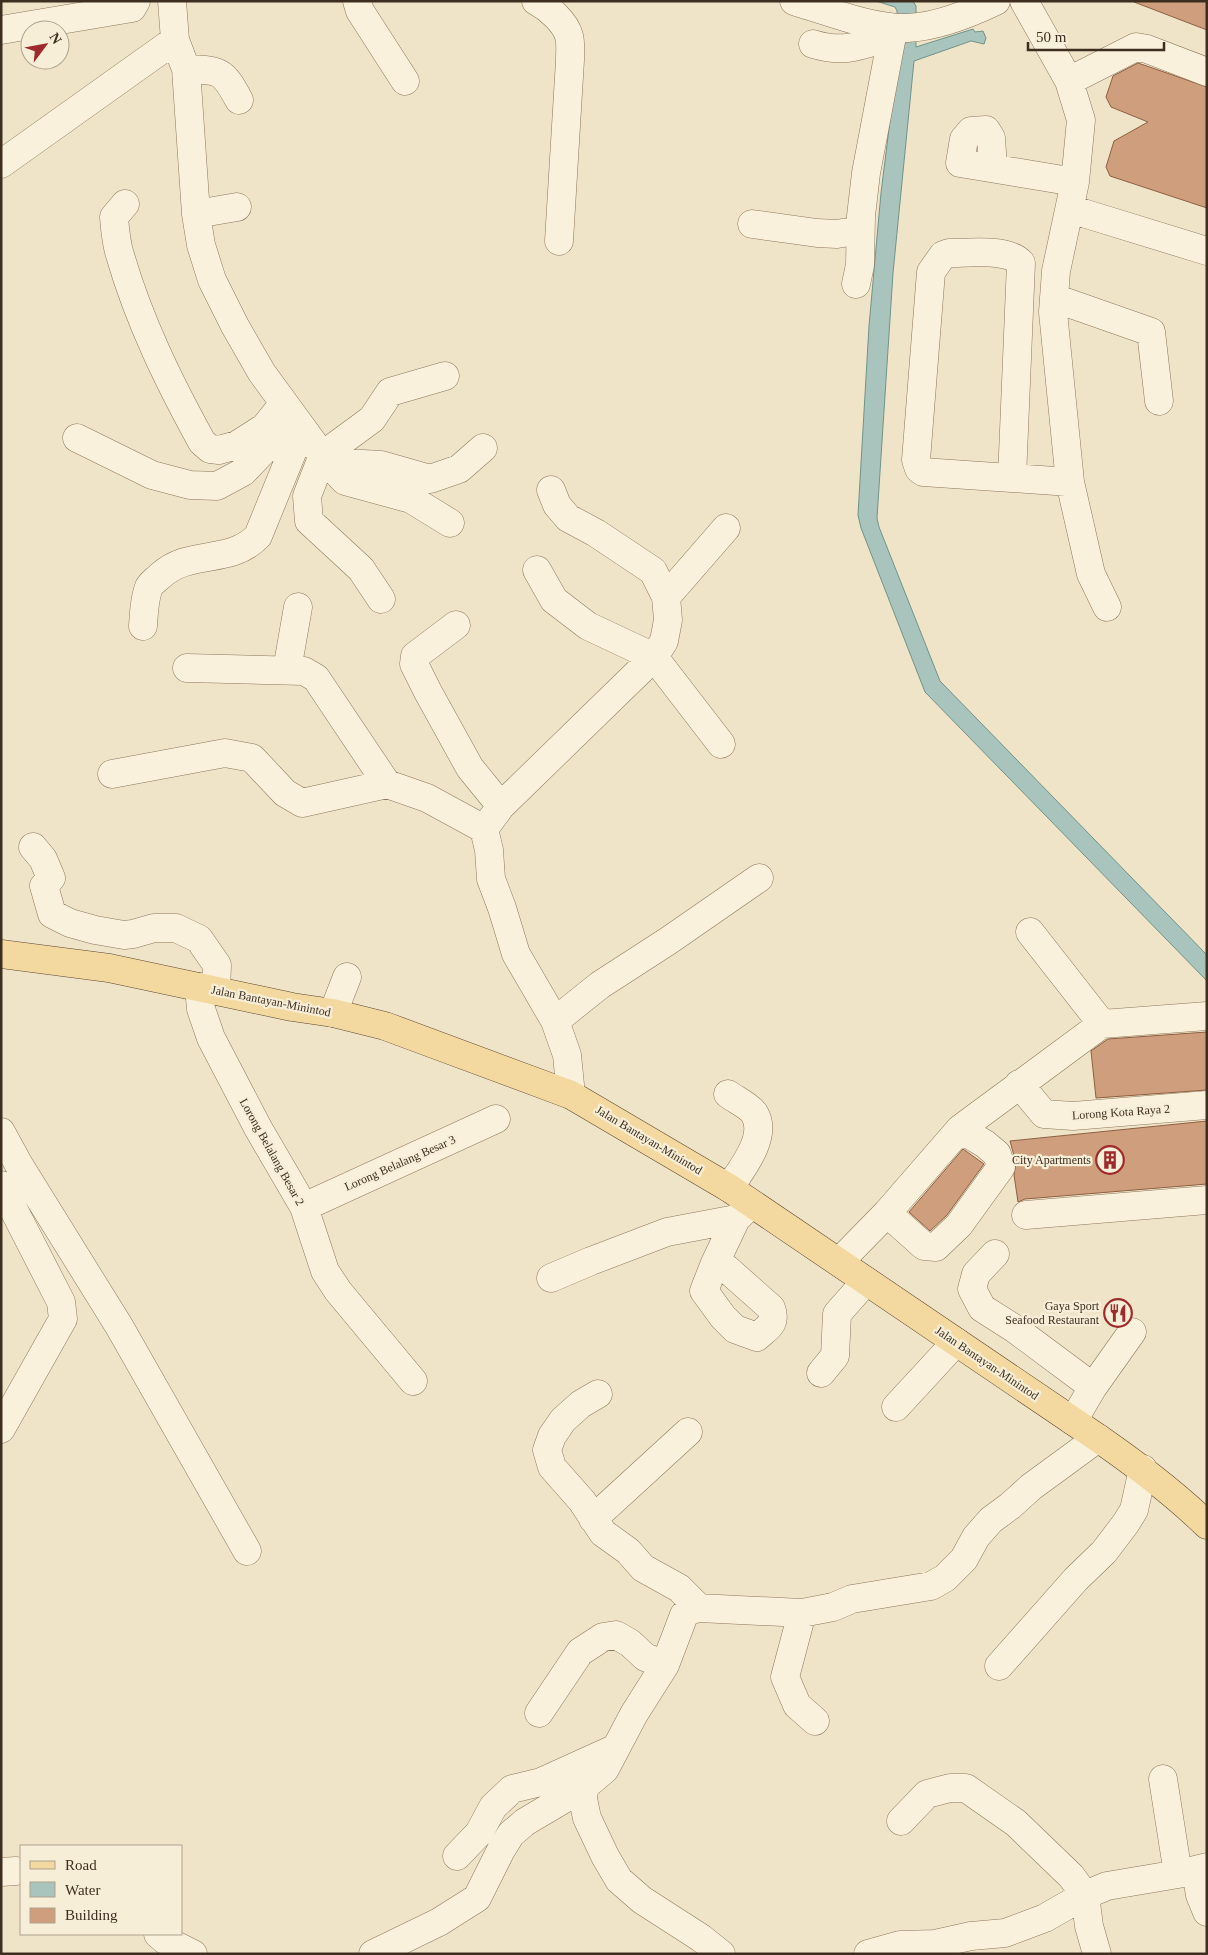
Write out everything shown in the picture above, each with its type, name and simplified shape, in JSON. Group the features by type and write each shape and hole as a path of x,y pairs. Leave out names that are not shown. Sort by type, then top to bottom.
{"main road":[{"name":"Jalan Bantayan-Minintod","path":"1,954 108,968 333,1013 385,1026 571,1095 729,1188 744,1211 839,1262 1143,1468 1182,1500 1207,1525"}],"street":[{"path":"1,30 132,8 136,1"},
{"path":"172,1 176,40 186,69 196,214 201,245 212,280 235,326 258,365 292,415 345,481 411,499 450,523"},
{"path":"357,1 360,11 405,81"},
{"path":"536,1 544,5 559,19 569,35 570,60 559,241"},
{"path":"813,44 831,50 853,48 891,32 950,19 996,1"},
{"path":"1024,1 1070,81 1081,120 1075,182 1056,271 1053,312 1070,482 1091,574 1107,607"},
{"path":"805,3 891,32"},
{"path":"856,284 860,264 860,230 866,173 891,32"},
{"path":"1,164 176,40"},
{"path":"1070,81 1136,47 1147,49 1207,72"},
{"path":"186,69 218,72 230,83 239,100"},
{"path":"994,168 1075,182"},
{"path":"125,204 114,217 119,254 144,323 168,380 202,442 210,449 219,450 237,445 266,426 292,415"},
{"path":"196,214 237,207"},
{"path":"1070,209 1207,251"},
{"path":"752,224 817,233 837,234 860,230"},
{"path":"1012,478 1021,263 1016,258 1006,254 949,253 943,255 931,272 917,465 923,472 1070,482"},
{"path":"1054,298 1150,332 1159,401"},
{"path":"381,599 361,569 309,521 307,496 325,458 372,418 390,392 445,376"},
{"path":"77,438 152,475 190,485 217,486 243,472 265,449 292,415"},
{"path":"143,626 145,601 149,585 166,571 180,562 234,553 249,545 258,536 292,415"},
{"path":"325,458 381,465 430,479 459,468 483,448"},
{"path":"484,829 501,806 654,657 664,641 668,620 666,597 653,571 596,533 568,518 557,505 550,490"},
{"path":"666,597 726,528"},
{"path":"537,570 554,600 588,626 654,657 721,744"},
{"path":"287,670 298,607"},
{"path":"456,625 415,656 414,664 470,768 501,806"},
{"path":"187,668 304,671 316,678 387,784"},
{"path":"112,774 225,753 252,758 285,793 302,803 387,784 427,798 484,829 489,850 491,879 516,954 555,1021 567,1055 571,1095"},
{"name":"Lorong Belalang Besar 2","path":"33,847 43,859 51,878 44,886 52,914 70,923 124,935 154,928 176,928 199,939 216,966 201,1009 211,1038 258,1128 304,1207 325,1271 338,1291 413,1381"},
{"path":"555,1021 600,984 668,941 759,878"},
{"path":"1030,932 1102,1024"},
{"path":"333,1013 347,977"},
{"path":"839,1262 887,1213 960,1129 1102,1024 1207,1016"},
{"name":"Lorong Kota Raya 2","path":"1019,1084 1044,1114 1073,1116 1207,1105"},
{"path":"728,1094 754,1114 758,1129 756,1147 729,1188"},
{"name":"Lorong Belalang Besar 3","path":"304,1207 496,1119"},
{"path":"887,1213 924,1246 936,1246 959,1225 1001,1167 996,1154 960,1129"},
{"path":"1,1132 19,1165 119,1326 247,1551"},
{"path":"1,1185 61,1302 63,1319 1,1429"},
{"path":"1026,1215 1207,1200"},
{"path":"715,1263 744,1211"},
{"path":"551,1278 668,1232 744,1211"},
{"path":"995,1254 976,1274 972,1289 982,1308 1015,1329 1093,1387"},
{"path":"821,1373 835,1356 837,1314 866,1281"},
{"path":"1073,1421 1093,1387 1132,1332"},
{"path":"896,1407 956,1342"},
{"path":"598,1394 582,1404 563,1420 552,1436 547,1450 552,1467 582,1501 603,1533 628,1551 643,1568 679,1588 699,1608"},
{"path":"593,1519 688,1432"},
{"path":"373,1954 439,1922 476,1898 511,1834 525,1822 584,1787 605,1769 638,1707 665,1665 684,1615 688,1611 699,1608 814,1612 866,1596 931,1586 945,1578 964,1559 976,1537 991,1520 1098,1438"},
{"path":"999,1666 1076,1579 1104,1552 1126,1523 1134,1510 1143,1468"},
{"path":"802,1613 785,1677 797,1705 815,1721"},
{"path":"539,1713 580,1652 603,1638 616,1634 645,1656 665,1665"},
{"path":"457,1856 479,1833 493,1807 512,1789 550,1778 617,1748"},
{"path":"1163,1779 1207,1912"},
{"path":"584,1787 583,1799 587,1818 604,1856 619,1880 642,1900 701,1938 721,1954"},
{"path":"902,1822 927,1794 950,1788 966,1788 1016,1823 1054,1858 1084,1895 1089,1926 1097,1954"},
{"path":"868,1954 935,1944 969,1945 1045,1918 1084,1895 1107,1886 1194,1871"},
{"path":"159,1935 192,1954"}],"water":[{"path":"876,1 913,1 916,6 916,47 973,29 975,32 983,31 986,38 984,44 971,41 914,61 893,273 877,518 879,527 940,681 1207,955 1207,981 925,692 861,528 858,515 869,326 881,193 899,48 897,11 895,7"}],"building":[{"path":"1207,1 1207,30 1134,2"},
{"path":"1138,63 1207,87 1207,208 1110,176 1106,167 1114,141 1148,122 1111,107 1106,97 1113,76"},
{"path":"1207,1032 1207,1090 1096,1098 1091,1051 1108,1039"},
{"name":"City Apartments","path":"1207,1121 1207,1184 1025,1199 1018,1202 1014,1175 1016,1163 1010,1141"},
{"path":"963,1149 984,1164 947,1215 930,1231 909,1212"}],"place":[{"name":"City Apartments","path":"1110,1160"},
{"name":"Gaya Sport Seafood Restaurant","path":"1118,1313"}]}
